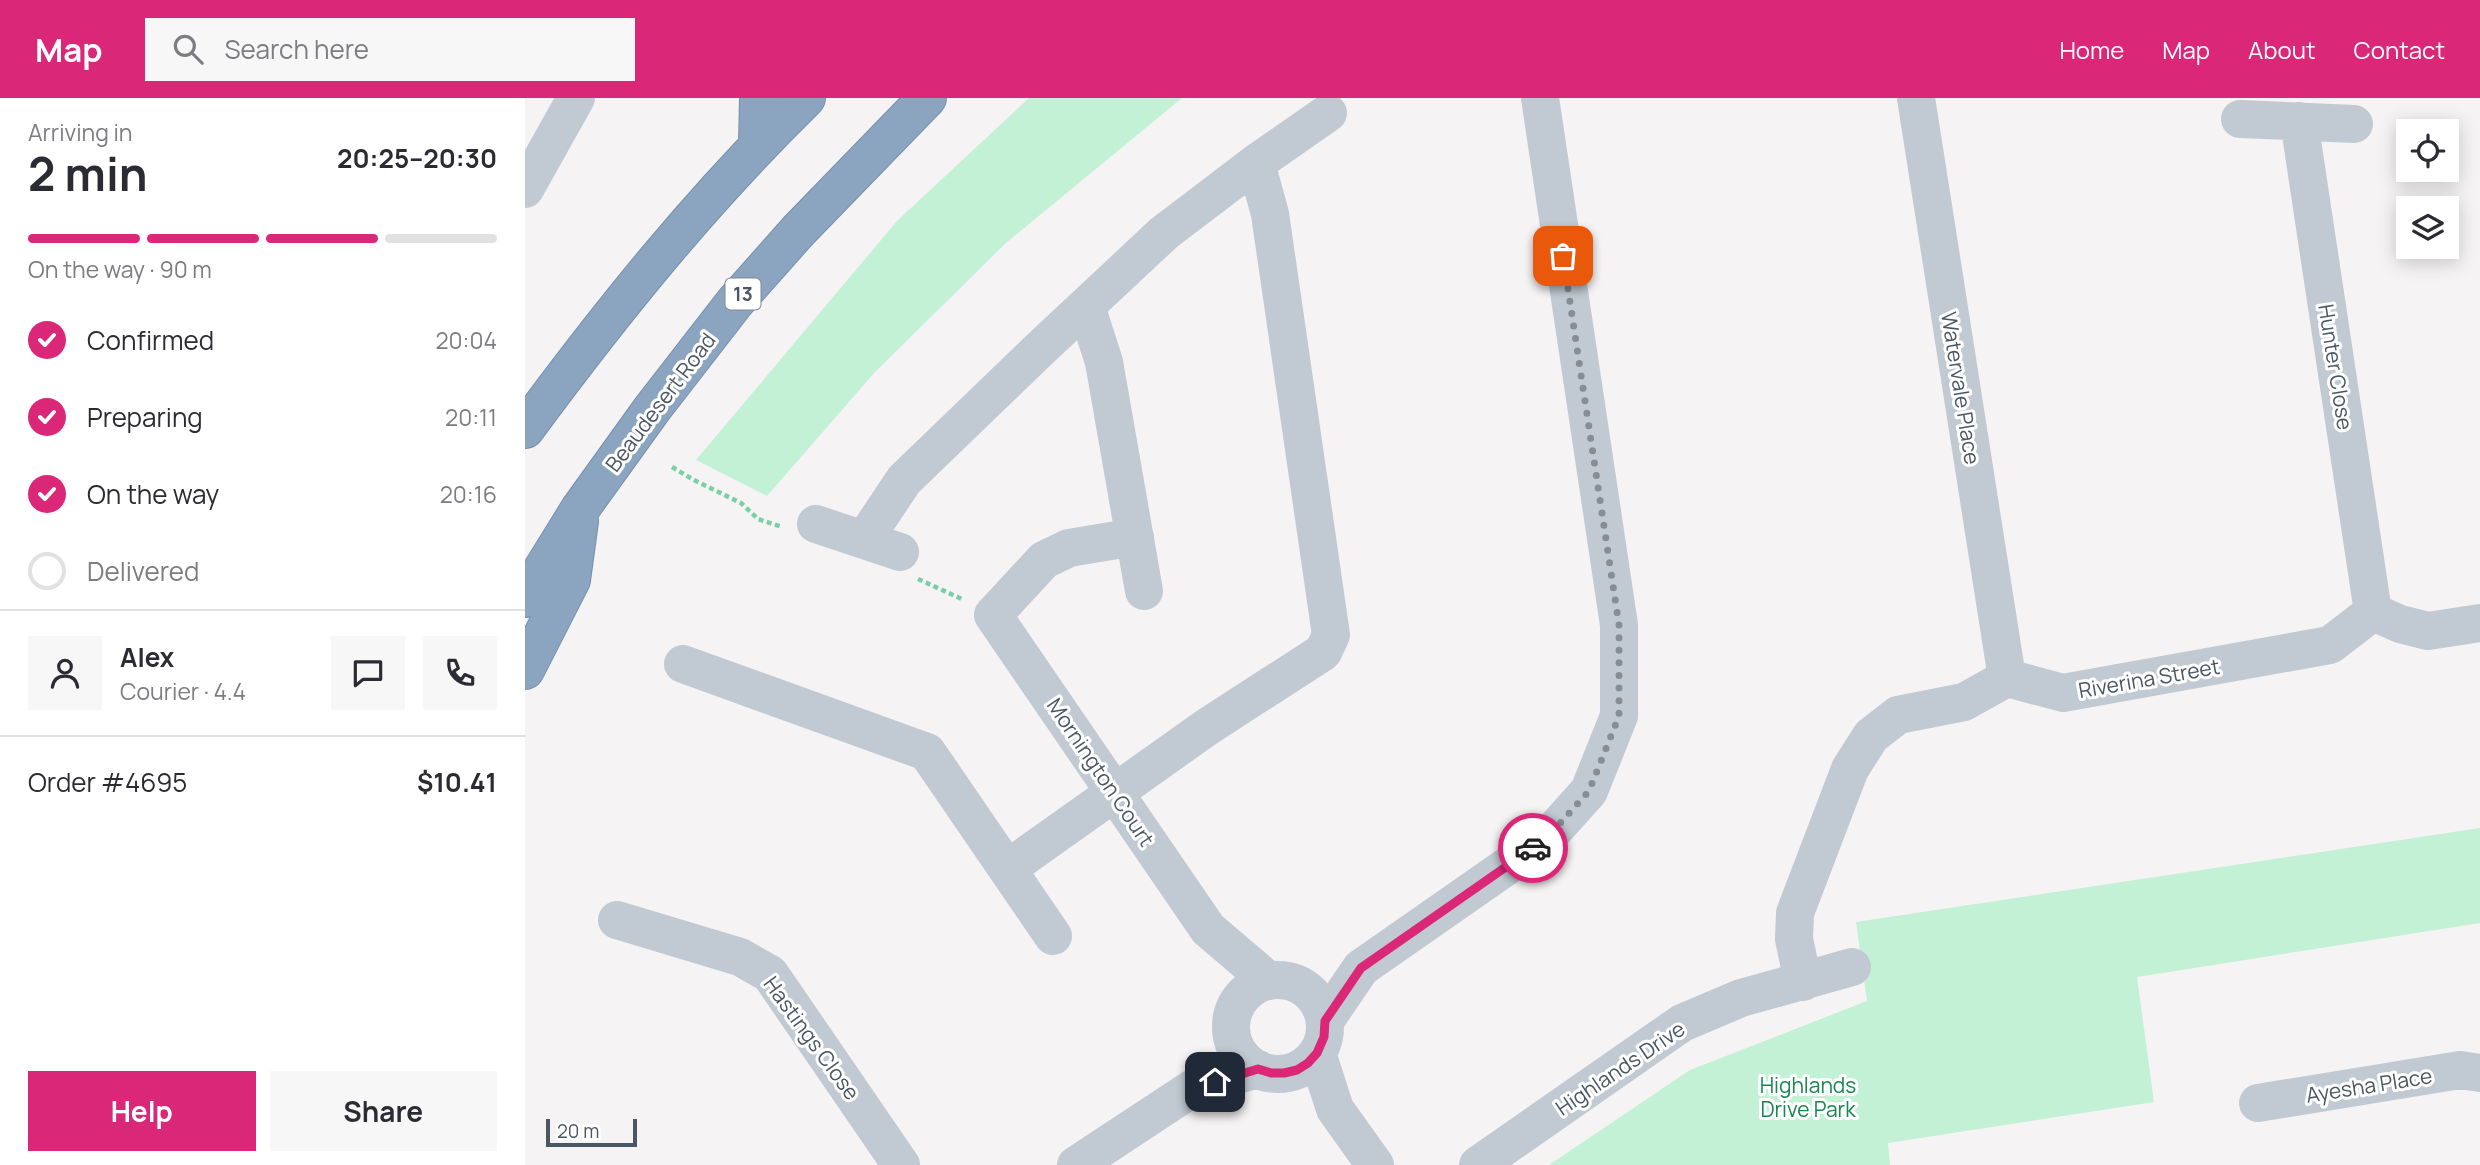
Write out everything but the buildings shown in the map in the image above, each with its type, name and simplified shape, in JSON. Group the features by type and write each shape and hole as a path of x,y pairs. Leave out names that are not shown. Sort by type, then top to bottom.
{"highway":[{"path":"758,146 759,98"},
{"path":"525,429 647,269 758,146 806,98"},
{"name":"Beaudesert Road","path":"525,598 580,509 652,409 735,302 798,231 927,98"},
{"path":"525,670 571,580 580,509"}],"street":[{"path":"525,190 576,98"},
{"path":"1193,1088 1233,1021 1243,996 1254,986 1361,968 1546,839 1589,791 1619,716 1619,625 1539,98"},
{"name":"Watervale Place","path":"1916,98 2007,678"},
{"path":"864,540 904,480 1164,233 1256,163 1328,113"},
{"path":"2240,119 2354,124"},
{"name":"Hunter Close","path":"2299,121 2373,612"},
{"path":"1007,869 1207,727 1323,652 1331,635 1270,215 1256,163"},
{"path":"1086,306 1104,362 1143,591"},
{"path":"816,524 900,552"},
{"name":"Mornington Court","path":"1135,537 1069,548 1044,560 993,615 1208,929 1233,1021"},
{"path":"2373,612 2400,624 2428,631 2480,623"},
{"name":"Riverina Street","path":"2007,678 2063,693 2330,645 2373,612"},
{"path":"683,664 927,752 1053,936"},
{"path":"1803,982 1794,939 1795,914 1850,769 1871,736 1898,715 1964,702 2007,678"},
{"name":"Hastings Close","path":"617,920 740,957 770,974 901,1165"},
{"name":"Mornington Court","path":"1208,929 1282,982"},
{"path":"1076,1165 1193,1088 1271,1071 1297,1070 1308,1063 1361,968"},
{"name":"Highlands Drive","path":"1478,1165 1682,1023 1741,998 1852,968"},
{"path":"1282,982 1309,992 1319,1005 1321,1037 1335,1110"},
{"path":"1233,1021 1236,1048 1245,1060 1271,1071 1335,1110 1375,1165"},
{"name":"Ayesha Place","path":"2258,1103 2460,1070 2480,1073"}],"green space":[{"path":"1029,98 1182,98 1006,243 875,372 767,496 696,460 897,221"},
{"name":"Highlands Drive Park","path":"2480,828 2480,923 2137,977 2154,1102 1888,1143 1890,1165 1549,1165 1690,1070 1867,1001 1856,922"}],"way so far":[{"path":"1533,848 1546,839 1589,791 1619,716 1619,625 1563,256"}],"route":[{"path":"1215,1082 1258,1069 1284,1073 1297,1070 1308,1063 1317,1053 1324,1037 1325,1021 1361,968 1533,848"}]}
